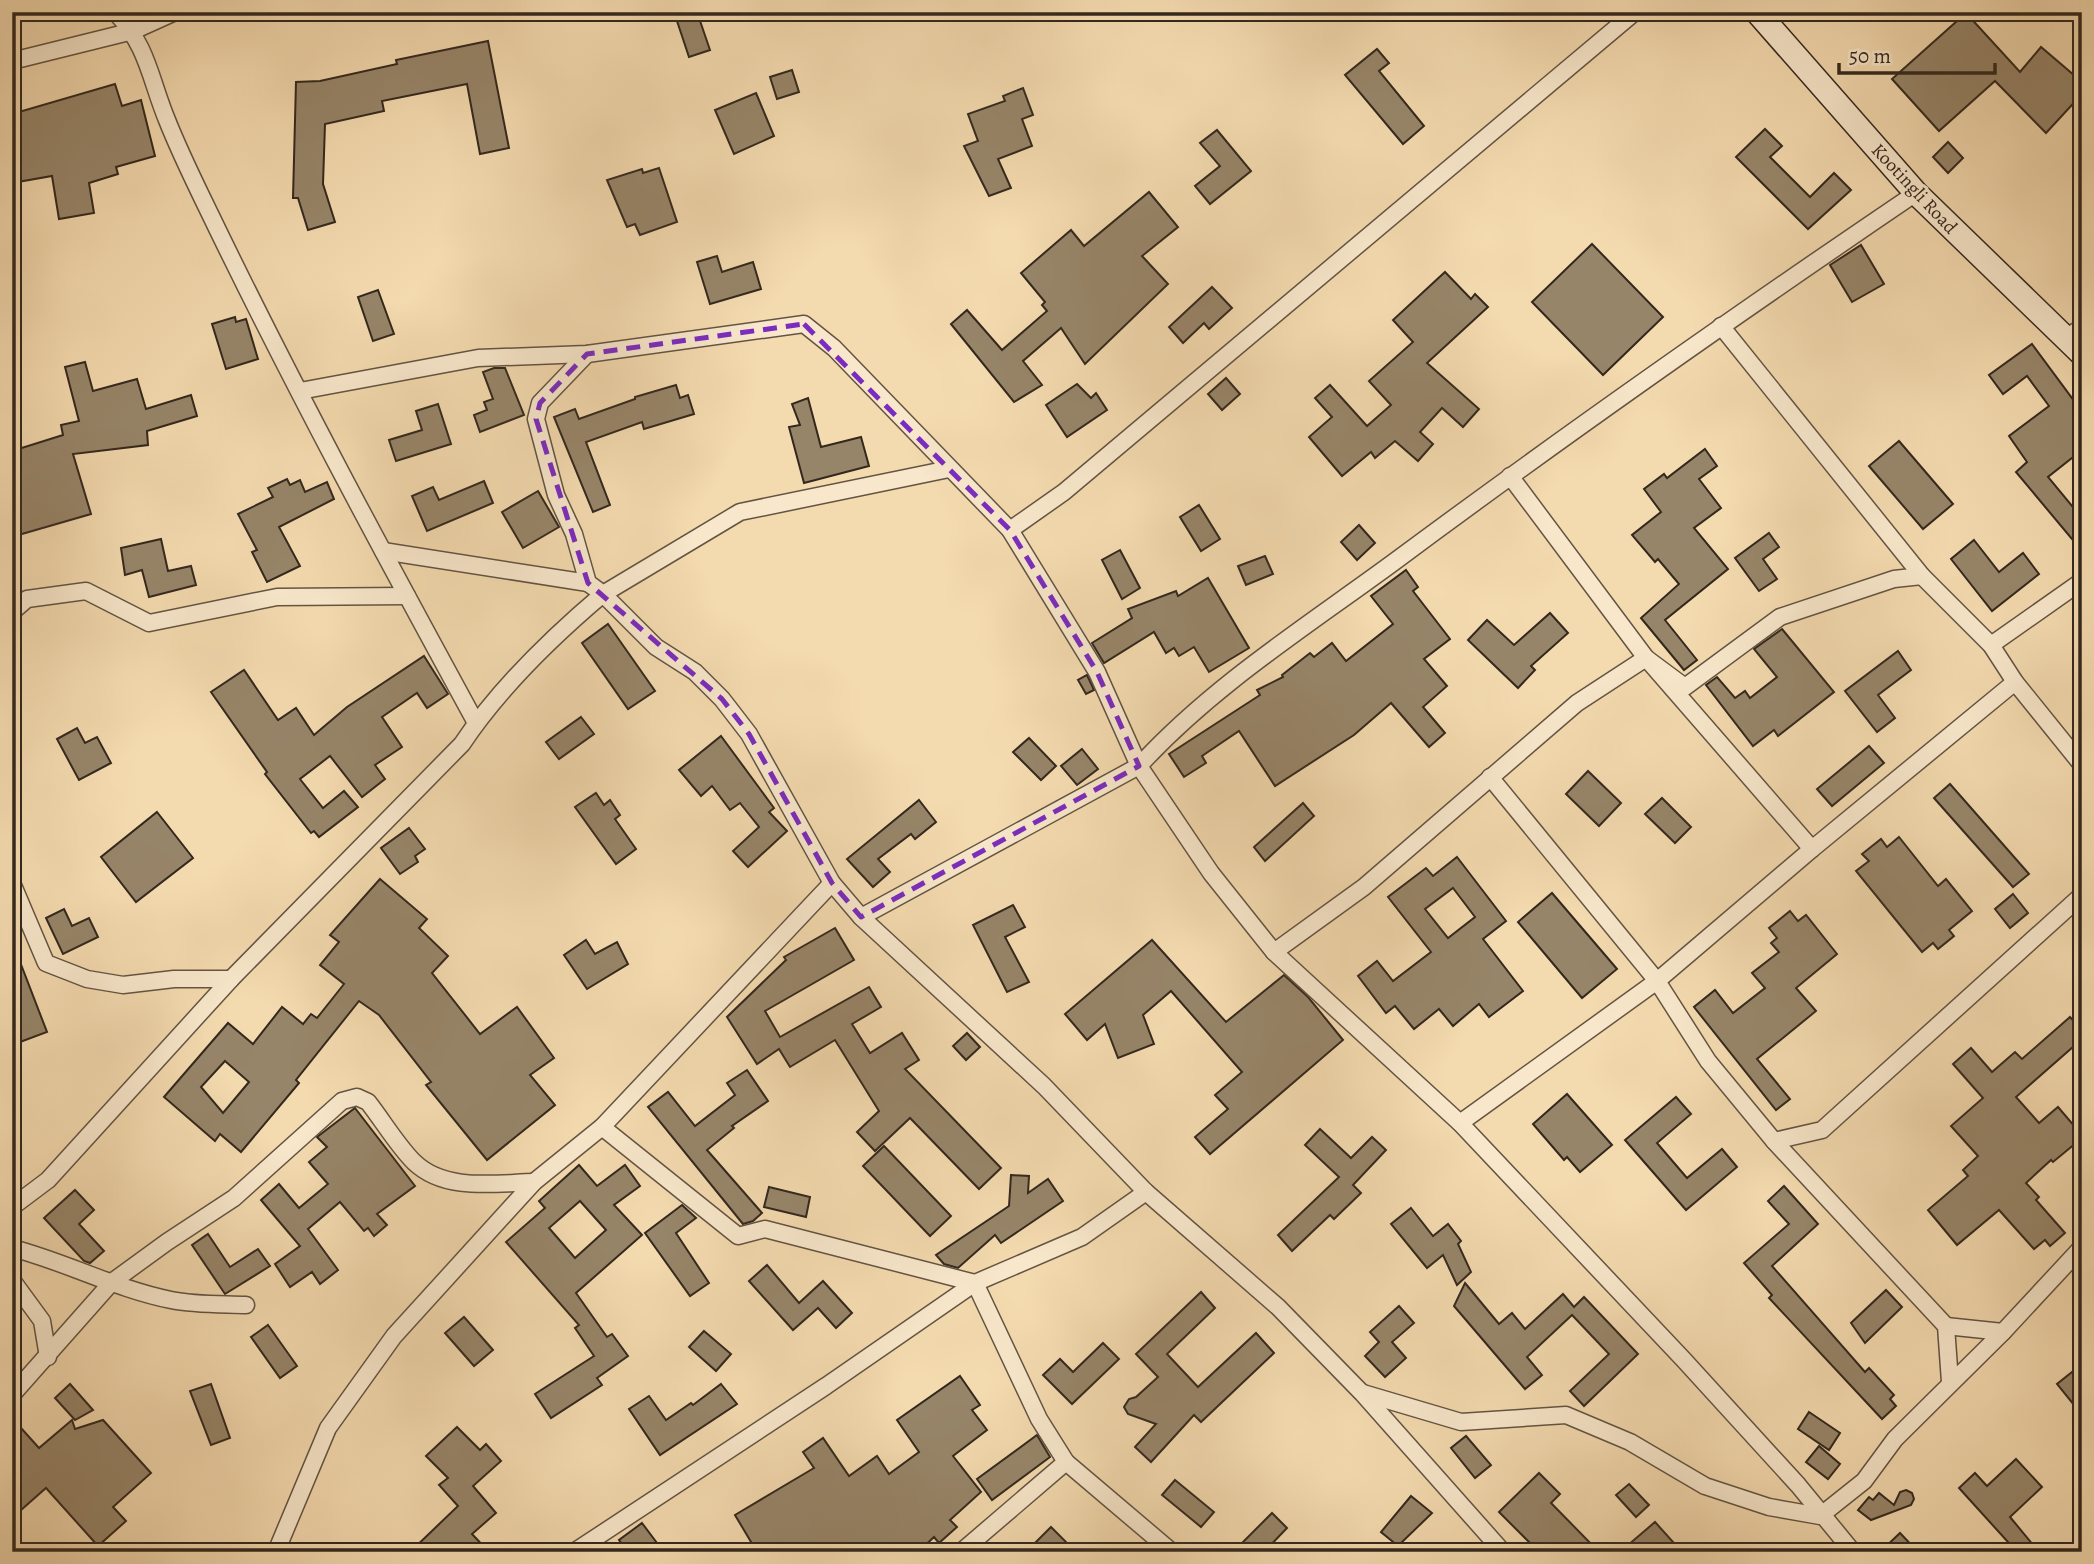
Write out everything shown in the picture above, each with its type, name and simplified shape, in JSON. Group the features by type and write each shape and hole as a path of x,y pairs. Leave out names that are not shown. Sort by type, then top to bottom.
{"street":[{"path":"115,12 133,31 143,49 166,119 206,204 383,551 476,723"},
{"path":"12,61 133,31 175,12"},
{"path":"1010,530 1064,492 1635,12"},
{"name":"Kootingli Road","path":"1757,12 1916,193 2077,340"},
{"path":"861,917 1139,766 1166,736 1226,685 1510,476 1721,326 1916,193"},
{"path":"300,391 478,358 587,354 804,324 834,348 1010,530 1097,672 1139,766 1211,873 1274,951 1460,1123 1683,1359 1798,1485 1820,1516 1853,1552"},
{"path":"1721,326 1922,576 1991,645 2015,682 2082,765"},
{"path":"587,354 540,403 536,419 556,495 574,534 588,583"},
{"path":"12,1207 48,1180 231,979 462,744 476,723 551,639 603,594 740,512 949,469"},
{"path":"1510,476 1646,658 1812,849"},
{"path":"383,551 588,583 603,594 656,647 695,672 722,699 749,734 832,883 861,917 1044,1086 1146,1192 1278,1307 1362,1393 1503,1552"},
{"path":"1646,658 1685,687 1780,617 1894,579 1922,576"},
{"path":"1991,645 2082,581"},
{"path":"12,612 27,599 86,590 149,623 276,597 407,596"},
{"path":"1274,951 1364,887 1577,703 1646,658"},
{"path":"1460,1123 1657,981 2015,682"},
{"path":"1490,777 1657,981 1708,1060 1774,1140 1945,1326 1950,1382"},
{"path":"12,883 46,963 87,979 123,985 174,979 231,979"},
{"path":"276,1552 328,1428 394,1336 534,1182 602,1127 832,883"},
{"path":"1774,1140 1822,1130 2082,895"},
{"path":"12,1395 112,1282 234,1198 342,1101 357,1097 368,1102 415,1163 439,1177 470,1184 534,1182"},
{"path":"602,1127 738,1236 765,1229 975,1283"},
{"path":"574,1552 826,1387 975,1283 1082,1237 1146,1192"},
{"path":"1362,1393 1461,1422 1566,1415 1630,1442 1705,1486 1769,1507 1820,1516 1864,1480 1895,1439 2003,1332 2082,1247"},
{"path":"12,1248 56,1260 172,1301 246,1305"},
{"path":"12,1280 41,1321 48,1357"},
{"path":"975,1283 1039,1419 1066,1462 1172,1552"},
{"path":"1945,1326 2003,1332"},
{"path":"961,1552 1066,1462"}],"highlighted area":[{"path":"804,324 1010,530 1097,672 1139,766 861,917 832,883 749,734 722,699 588,583 536,419 540,403 587,354"}],"building":[{"path":"674,12 697,12 710,50 689,57"},
{"path":"1966,13 2020,72 2041,47 2082,82 2082,94 2046,133 1995,81 1939,131 1892,79"},
{"path":"488,41 509,148 480,154 467,84 382,101 384,111 325,124 323,184 335,222 308,230 298,198 293,198 296,82 320,81 397,64 396,60"},
{"path":"1377,49 1389,63 1379,71 1424,126 1403,144 1345,75"},
{"path":"792,70 799,92 777,99 770,77"},
{"path":"115,84 122,106 141,100 155,156 116,167 118,174 89,183 94,213 59,219 52,176 12,183 12,114"},
{"path":"1023,88 1033,115 1022,119 1032,146 998,159 1011,188 989,196 964,146 978,141 968,114 1005,101 1003,96"},
{"path":"756,93 774,136 734,154 715,110"},
{"path":"1765,129 1782,146 1770,157 1810,197 1834,173 1851,190 1808,229 1736,157"},
{"path":"1217,130 1251,171 1210,204 1195,186 1220,166 1200,143"},
{"path":"1948,142 1963,158 1948,173 1933,157"},
{"path":"659,168 677,222 640,235 635,224 627,227 607,180 642,169 643,173"},
{"path":"1149,192 1178,227 1142,256 1168,284 1085,364 1061,328 1023,361 1042,385 1014,402 951,324 967,310 1002,350 1047,311 1042,305 1045,302 1021,273 1071,230 1084,246"},
{"path":"1592,244 1663,317 1603,375 1532,302"},
{"path":"1861,245 1884,284 1852,302 1830,265"},
{"path":"717,256 722,272 753,262 761,289 710,304 697,262"},
{"path":"1445,272 1471,299 1475,294 1488,307 1427,363 1479,409 1463,427 1442,408 1420,432 1433,444 1418,461 1395,441 1375,458 1371,452 1342,476 1309,437 1332,417 1315,398 1330,385 1367,426 1391,405 1369,381 1413,342 1393,320"},
{"path":"1212,287 1232,308 1209,329 1204,323 1183,343 1169,327"},
{"path":"378,290 394,334 373,341 358,297"},
{"path":"235,317 236,322 246,319 258,359 226,369 212,324"},
{"path":"2032,344 2072,398 2082,391 2082,450 2048,477 2082,518 2082,551 2016,472 2027,462 2009,436 2049,406 2027,376 2003,394 1989,375"},
{"path":"85,362 93,391 137,379 146,409 191,395 197,416 147,431 148,445 73,454 91,514 15,536 12,527 12,451 63,435 61,425 79,421 65,367"},
{"path":"505,368 524,415 480,432 474,415 487,410 484,402 493,399 483,372"},
{"path":"1226,378 1240,394 1222,410 1208,394"},
{"path":"1077,384 1091,398 1096,393 1107,410 1067,437 1046,405"},
{"path":"676,385 680,398 688,395 694,414 644,429 642,422 586,442 610,505 593,512 554,417 575,409 579,419 635,397"},
{"path":"808,398 821,447 861,437 869,466 804,483 789,427 800,425 792,404"},
{"path":"438,404 451,444 396,461 389,440 422,430 416,411"},
{"path":"1899,441 1953,504 1923,529 1869,466"},
{"path":"1705,449 1717,466 1699,479 1721,508 1694,528 1728,569 1665,620 1697,660 1684,670 1641,618 1679,584 1658,559 1655,562 1632,535 1661,512 1644,489 1664,474 1667,478"},
{"path":"287,479 290,485 300,480 305,492 327,482 334,499 279,527 300,566 267,582 252,552 257,550 238,514 273,497 268,488"},
{"path":"484,481 493,503 427,531 412,496 433,487 439,500"},
{"path":"538,491 559,527 523,548 502,512"},
{"path":"1199,505 1220,539 1201,551 1180,517"},
{"path":"1359,525 1375,543 1357,560 1341,542"},
{"path":"1769,533 1779,547 1763,559 1777,579 1759,591 1735,558"},
{"path":"161,539 168,571 191,566 196,585 149,597 142,570 125,575 121,548"},
{"path":"1974,540 1999,572 2023,553 2039,574 1992,611 1951,559"},
{"path":"1120,550 1140,588 1122,599 1102,560"},
{"path":"1265,556 1273,574 1246,585 1238,566"},
{"path":"1406,570 1418,587 1413,591 1450,639 1424,659 1447,686 1423,707 1445,733 1429,747 1391,703 1354,735 1275,786 1239,731 1202,756 1206,763 1184,777 1169,754 1260,695 1257,690 1283,677 1282,675 1310,653 1314,657 1332,643 1346,661 1393,624 1371,596"},
{"path":"1208,578 1249,648 1209,672 1194,647 1179,656 1174,648 1166,653 1154,632 1104,663 1092,643 1132,618 1128,609 1176,591 1178,596"},
{"path":"1550,613 1568,633 1531,666 1535,670 1518,688 1468,640 1487,620 1514,645"},
{"path":"608,624 655,691 628,709 582,643"},
{"path":"1782,629 1834,692 1778,736 1774,730 1753,746 1706,685 1717,677 1735,698 1745,691 1750,698 1777,677 1754,649"},
{"path":"1898,651 1911,670 1878,695 1895,718 1877,732 1845,691"},
{"path":"424,656 448,694 427,708 417,693 382,717 402,747 375,765 385,779 362,797 330,756 300,779 323,808 344,791 358,807 319,837 314,831 311,833 265,774 267,772 211,692 244,670 278,720 296,708 314,735 347,707"},
{"path":"1087,675 1094,690 1086,694 1078,680"},
{"path":"581,717 594,734 559,759 546,742"},
{"path":"77,728 85,743 97,737 111,763 79,780 57,739"},
{"path":"721,736 774,808 769,812 787,831 748,867 733,851 759,827 740,803 730,810 712,786 701,796 679,770"},
{"path":"1029,738 1056,766 1041,780 1013,752"},
{"path":"1869,746 1884,763 1832,806 1817,789"},
{"path":"1082,749 1098,769 1077,785 1061,766"},
{"path":"1588,771 1621,803 1599,826 1566,794"},
{"path":"1950,784 2029,874 2013,887 1934,798"},
{"path":"596,793 604,805 610,800 620,815 615,819 636,849 616,864 575,807"},
{"path":"1662,798 1691,827 1675,843 1645,814"},
{"path":"919,800 936,822 915,839 911,834 878,859 890,872 873,887 847,859"},
{"path":"1303,803 1314,816 1265,861 1254,847"},
{"path":"157,812 193,858 136,902 101,857"},
{"path":"409,828 425,849 415,856 418,862 400,874 381,848"},
{"path":"1899,837 1938,886 1946,879 1972,911 1949,930 1954,936 1938,949 1933,943 1922,952 1856,871 1869,861 1862,854 1881,839 1887,847"},
{"path":"1457,857 1506,921 1483,939 1523,991 1489,1017 1479,1004 1453,1026 1439,1009 1414,1029 1395,1006 1386,1013 1358,976 1377,961 1393,981 1431,952 1388,897 1426,868 1433,876","holes":["1453,888 1475,917 1448,938 1425,909"]},
{"path":"380,879 427,919 419,928 448,956 432,973 480,1034 517,1007 554,1058 530,1075 555,1105 487,1160 426,1085 431,1082 379,1015 359,1001 296,1080 299,1083 241,1152 220,1134 215,1141 164,1097 228,1023 253,1044 282,1007 303,1024 311,1014 317,1018 344,984 320,965 339,942 330,935","holes":["225,1061 249,1082 223,1113 201,1087"]},
{"path":"1552,893 1617,969 1582,998 1518,922"},
{"path":"2013,894 2028,913 2010,928 1995,909"},
{"path":"1013,905 1025,927 1005,937 1029,982 1007,992 973,925"},
{"path":"64,909 72,926 89,918 98,937 63,954 46,918"},
{"path":"1790,911 1798,921 1806,915 1837,954 1796,988 1816,1011 1757,1059 1790,1099 1776,1110 1694,1007 1715,990 1733,1013 1765,988 1752,973 1779,952 1771,943 1777,938 1769,928"},
{"path":"835,928 854,960 765,1011 780,1037 869,987 881,1007 852,1024 870,1053 902,1033 919,1060 905,1069 1001,1168 979,1189 910,1118 875,1151 857,1132 879,1111 835,1040 790,1067 779,1049 757,1064 727,1017 786,960 784,957"},
{"path":"586,940 595,954 617,942 628,964 587,989 564,955"},
{"path":"1152,940 1226,1022 1284,975 1308,997 1343,1040 1210,1154 1195,1137 1228,1109 1215,1095 1242,1072 1171,991 1143,1015 1154,1044 1118,1058 1105,1024 1087,1040 1065,1014"},
{"path":"12,941 47,1032 12,1045"},
{"path":"2070,1017 2082,1030 2082,1039 2016,1097 2039,1123 2058,1107 2082,1135 2082,1138 2053,1162 2051,1160 2026,1183 2039,1197 2036,1200 2065,1233 2050,1246 2045,1240 2034,1249 1999,1210 1957,1245 1928,1210 1968,1176 1963,1170 1978,1156 1951,1126 1983,1098 1953,1064 1971,1048 1992,1072 2015,1052 2022,1059"},
{"path":"967,1033 980,1047 966,1060 953,1046"},
{"path":"747,1070 768,1101 732,1126 734,1128 707,1150 762,1213 753,1221 743,1224 648,1107 668,1092 695,1126 735,1095 727,1083"},
{"path":"1567,1094 1612,1145 1580,1172 1567,1157 1564,1160 1533,1124"},
{"path":"1676,1097 1691,1114 1657,1143 1687,1178 1722,1149 1737,1167 1686,1210 1625,1140"},
{"path":"355,1108 415,1186 377,1214 387,1225 374,1236 368,1228 364,1231 340,1202 308,1229 338,1270 320,1284 312,1272 290,1287 275,1264 300,1246 261,1200 279,1184 299,1208 328,1184 309,1162 327,1147 317,1137"},
{"path":"1320,1129 1351,1158 1372,1137 1386,1150 1353,1185 1361,1193 1334,1219 1330,1215 1292,1251 1278,1235 1339,1177 1305,1145"},
{"path":"884,1146 951,1216 930,1236 863,1166"},
{"path":"579,1165 597,1186 625,1165 640,1186 614,1205 642,1235 576,1293 607,1337 612,1334 628,1356 597,1378 602,1385 551,1418 535,1394 594,1356 575,1328 579,1325 506,1242 545,1208 539,1201","holes":["580,1201 606,1230 575,1258 549,1228"]},
{"path":"1011,1175 1029,1176 1028,1193 1048,1179 1063,1201 1001,1243 995,1235 958,1268 944,1264 936,1255 1009,1206"},
{"path":"1784,1186 1818,1224 1772,1266 1865,1372 1869,1368 1894,1395 1890,1399 1896,1406 1882,1419 1769,1298 1772,1295 1744,1263 1789,1224 1768,1201"},
{"path":"769,1187 810,1197 806,1217 764,1207"},
{"path":"75,1190 94,1210 79,1224 104,1251 90,1263 84,1261 44,1218"},
{"path":"682,1205 696,1218 676,1233 709,1283 690,1296 645,1233"},
{"path":"1411,1208 1433,1236 1448,1224 1461,1241 1458,1244 1471,1272 1457,1285 1443,1255 1427,1268 1391,1224"},
{"path":"208,1234 230,1267 258,1249 270,1266 225,1294 192,1245"},
{"path":"767,1265 799,1303 823,1281 852,1313 836,1328 818,1308 793,1330 749,1281"},
{"path":"1465,1283 1499,1324 1512,1313 1525,1329 1563,1294 1574,1307 1584,1297 1638,1354 1584,1406 1570,1391 1609,1354 1572,1315 1527,1357 1542,1375 1525,1389 1454,1306"},
{"path":"1886,1290 1902,1307 1865,1343 1851,1323"},
{"path":"1201,1292 1215,1308 1167,1354 1198,1387 1256,1333 1274,1353 1201,1422 1194,1415 1151,1462 1135,1447 1156,1424 1128,1414 1124,1407 1129,1399 1136,1397 1158,1377 1136,1354"},
{"path":"1399,1306 1414,1323 1392,1342 1406,1358 1385,1377 1365,1356 1379,1342 1370,1332"},
{"path":"464,1317 493,1350 474,1366 445,1333"},
{"path":"268,1325 297,1366 280,1378 251,1337"},
{"path":"704,1331 731,1354 716,1371 689,1347"},
{"path":"1103,1343 1119,1359 1072,1404 1043,1375 1060,1359 1073,1372"},
{"path":"2082,1364 2082,1415 2057,1384"},
{"path":"960,1376 980,1405 972,1410 987,1430 953,1456 981,1492 950,1520 957,1527 939,1543 934,1537 918,1552 757,1552 735,1515 814,1468 803,1452 823,1438 849,1476 877,1456 889,1474 919,1452 897,1420"},
{"path":"70,1384 93,1410 75,1420 55,1398"},
{"path":"211,1384 230,1438 211,1445 190,1391"},
{"path":"721,1384 737,1404 660,1455 629,1409 649,1396 666,1420 691,1403 693,1405"},
{"path":"1809,1412 1840,1433 1829,1450 1798,1429"},
{"path":"12,1418 39,1448 72,1420 75,1429 103,1420 151,1473 113,1507 126,1521 98,1546 46,1488 12,1518"},
{"path":"457,1427 480,1450 486,1444 501,1461 473,1486 496,1513 472,1534 489,1552 410,1552 458,1506 439,1485 448,1478 426,1456"},
{"path":"1037,1435 1050,1457 992,1500 977,1479"},
{"path":"1466,1436 1491,1465 1475,1478 1451,1448"},
{"path":"1819,1446 1840,1464 1828,1479 1806,1462"},
{"path":"2016,1459 2042,1487 2010,1517 2039,1552 2017,1552 1959,1488 1975,1473 1987,1486"},
{"path":"1539,1473 1560,1494 1551,1503 1599,1552 1539,1552 1499,1512"},
{"path":"1175,1480 1214,1512 1201,1527 1162,1495"},
{"path":"1629,1484 1649,1505 1636,1517 1616,1495"},
{"path":"1906,1490 1912,1493 1914,1499 1911,1505 1871,1520 1858,1510 1869,1497 1873,1500 1879,1493 1894,1505 1900,1492"},
{"path":"1411,1496 1432,1513 1398,1546 1381,1532"},
{"path":"1272,1513 1287,1528 1264,1552 1253,1552 1243,1542"},
{"path":"1655,1522 1682,1552 1620,1552"},
{"path":"642,1523 657,1543 646,1552 628,1552 619,1540"},
{"path":"1051,1527 1067,1543 1059,1552 1026,1552"},
{"path":"1900,1533 1918,1552 1880,1552"}]}
